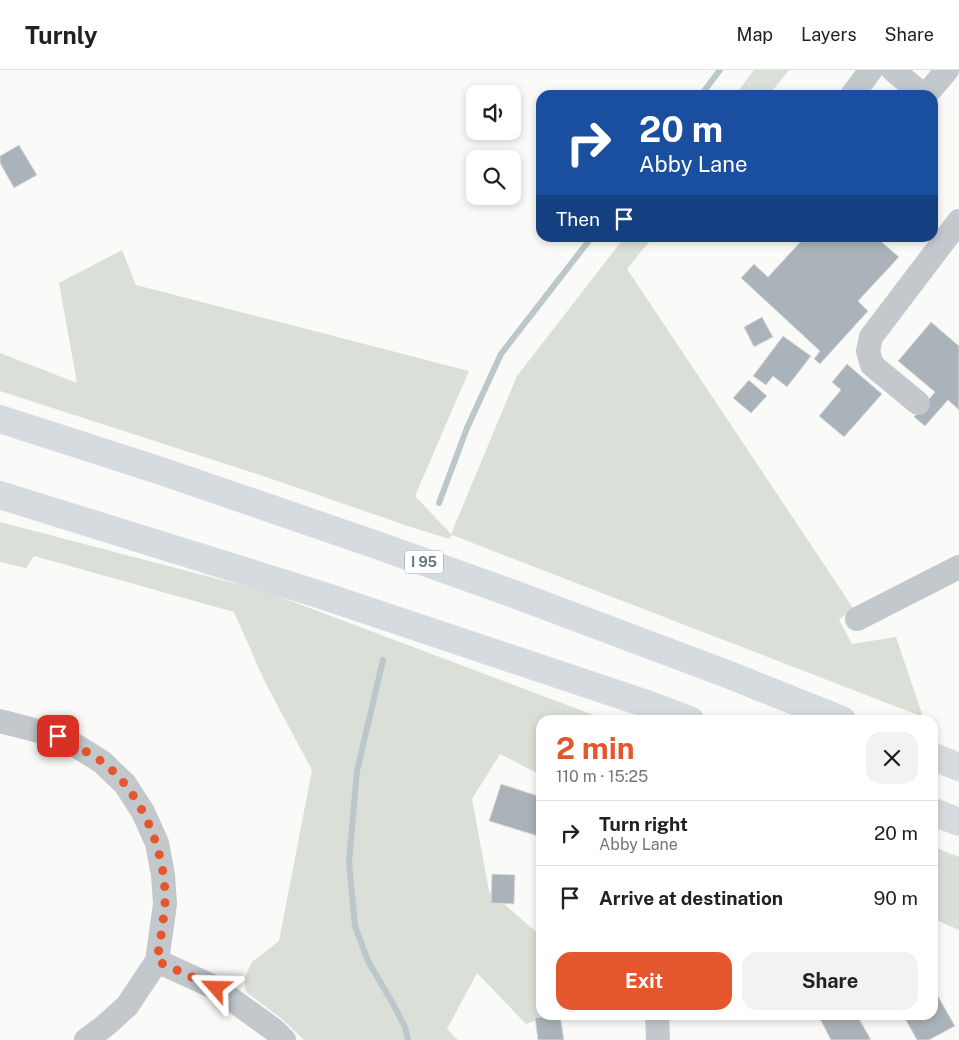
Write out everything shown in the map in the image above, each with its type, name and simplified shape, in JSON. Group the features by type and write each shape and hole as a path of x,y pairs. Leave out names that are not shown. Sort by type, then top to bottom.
{"highway":[{"name":"I 95","path":"0,419 161,470 371,543 727,674 830,715"},
{"path":"0,495 321,595 677,715"},
{"path":"938,759 959,767"},
{"path":"938,814 959,822"}],"street":[{"path":"856,90 871,70"},
{"path":"893,70 933,86"},
{"path":"938,239 959,221"},
{"path":"918,403 872,365 868,351 871,337 935,242"},
{"path":"857,619 959,567"},
{"path":"0,721 58,736 102,762 125,784 143,812 157,843 166,904 157,961 127,1006 86,1040"},
{"path":"157,961 216,988 274,1030 284,1040"},
{"path":"657,1020 658,1040"}],"shaded area":[{"path":"754,70 789,70 773,90 739,90"},
{"path":"621,242 649,242 627,269 853,608 839,620 852,644 896,637 922,715 918,715 452,535 449,539 405,525 266,477 0,391 0,353 77,383 59,283 122,250 136,285 469,371 415,496 451,534 517,376"},
{"path":"0,522 267,592 594,715 536,715 536,772 500,754 472,799 489,891 536,932 537,1020 526,1024 477,973 447,1029 458,1040 304,1040 282,1019 246,992 244,979 252,962 279,941 312,770 265,682 234,612 34,556 26,568 0,562"},
{"path":"938,849 959,857 959,930 938,921"}],"building":[{"path":"19,145 37,175 14,188 0,163 0,156"},
{"path":"800,242 882,242 899,257 858,301 868,311 820,364 814,359 820,351 741,278 754,264 768,277"},
{"path":"762,317 773,337 754,347 744,327"},
{"path":"931,322 959,346 959,410 948,400 925,426 914,417 935,392 898,361"},
{"path":"783,336 811,356 787,387 773,376 766,385 753,376"},
{"path":"847,364 882,394 844,437 819,416 841,390 832,382"},
{"path":"749,380 767,396 751,413 733,398"},
{"path":"501,784 536,795 536,835 489,821"},
{"path":"492,874 515,875 514,904 491,903"},
{"path":"938,996 955,1026 929,1040 917,1040 906,1020 938,1020"},
{"path":"535,1018 536,1020 561,1020 564,1040 538,1040"},
{"path":"821,1020 860,1020 871,1040 831,1040"}],"waterway":[{"path":"705,90 720,70"},
{"path":"439,503 467,428 501,354 588,242"},
{"path":"383,660 357,771 349,862 355,926 368,961 405,1027 408,1040"}],"route":[{"path":"58,736 102,762 125,784 143,812 157,843 166,904 157,961 216,988"}]}
